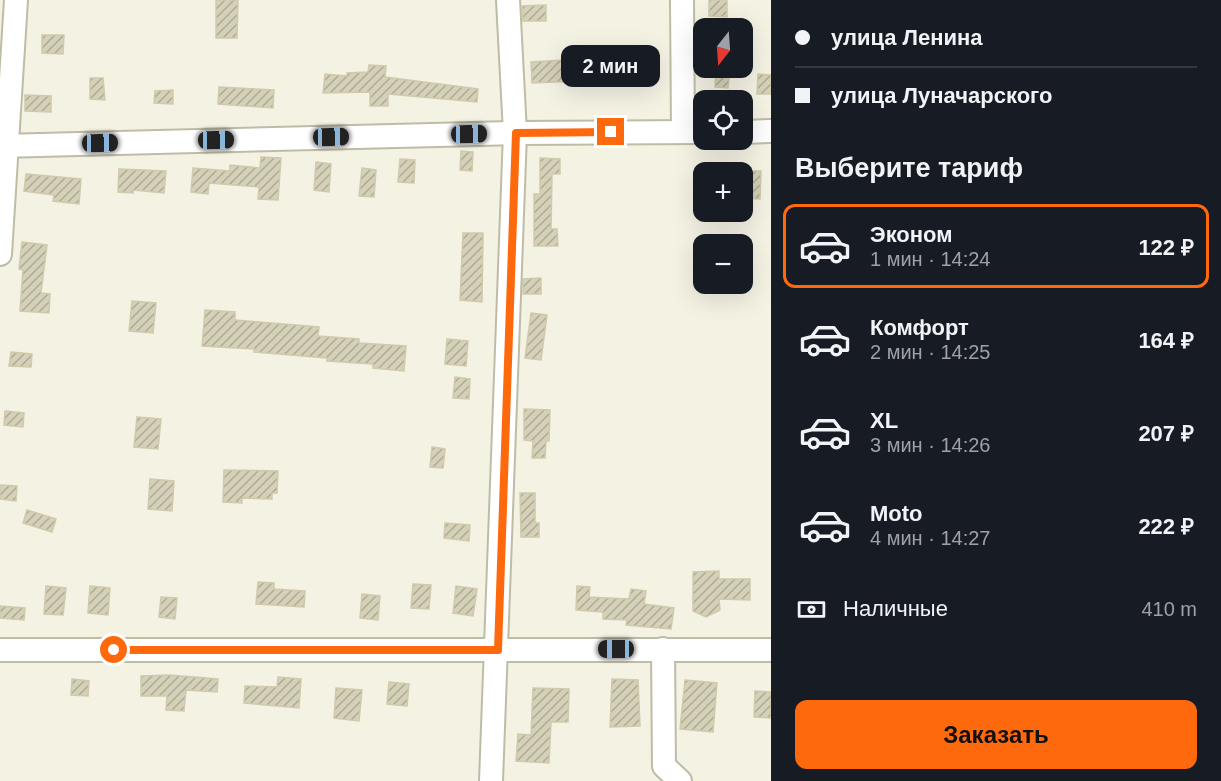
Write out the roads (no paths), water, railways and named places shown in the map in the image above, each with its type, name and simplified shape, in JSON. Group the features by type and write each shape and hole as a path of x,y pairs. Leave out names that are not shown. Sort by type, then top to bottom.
{"street":[{"path":"0,254 4,145 16,0"},
{"path":"491,781 498,650 516,133 508,0"},
{"path":"4,145 516,133 693,132 682,0"},
{"path":"753,132 771,131"},
{"path":"663,649 664,766 680,781"},
{"path":"0,650 771,650"}]}
